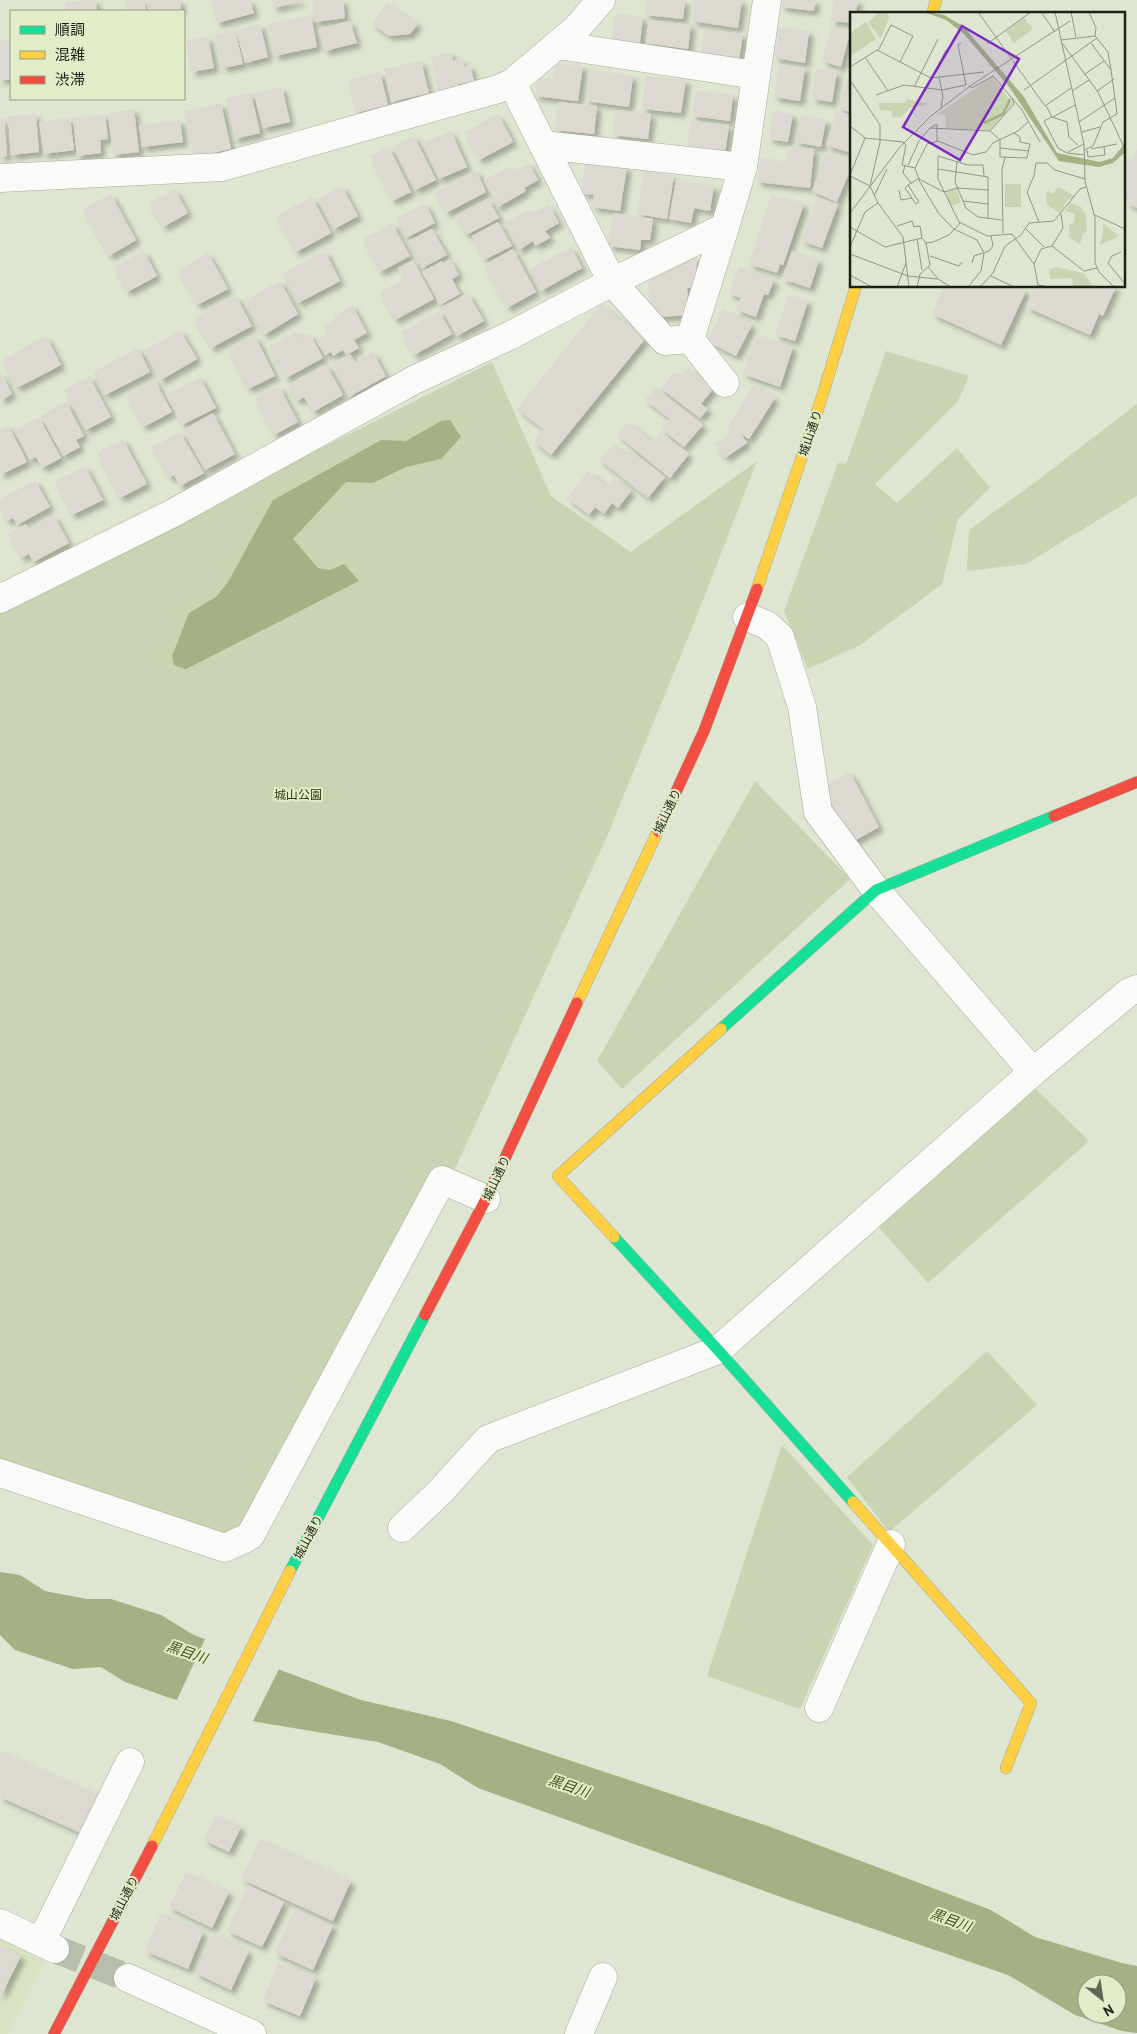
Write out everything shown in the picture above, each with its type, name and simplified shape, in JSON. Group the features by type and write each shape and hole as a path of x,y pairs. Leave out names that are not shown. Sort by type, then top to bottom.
{"street":[{"path":"0,178 222,167 498,88 512,83 576,29 601,0"},
{"path":"690,339 743,167 767,0"},
{"path":"557,45 756,75"},
{"path":"512,83 612,282 665,341 690,339"},
{"path":"543,145 743,167"},
{"path":"0,599 174,513 414,380 509,336 612,282 725,227"},
{"name":"城山通り","path":"54,2034 198,1757 278,1592 486,1199 704,731 747,617 820,403 855,288"},
{"path":"690,339 725,383"},
{"path":"747,617 767,625 780,637 802,707 818,812 876,890 1033,1072"},
{"path":"1006,1768 1032,1703 718,1350 558,1176 876,890 1137,782"},
{"path":"402,1528 440,1492 488,1439 718,1350 1033,1072 1129,992 1137,989"},
{"path":"0,1473 225,1548 250,1536 442,1180 486,1199"},
{"path":"819,1708 891,1544"},
{"path":"0,1923 48,1945 130,1762"},
{"path":"579,2034 603,1977"},
{"path":"128,1978 252,2034"}],"shaded area":[{"path":"0,1932 48,1954 8,2034 0,2034"}],"green space":[{"path":"886,351 969,376 958,401 875,484 897,503 957,448 990,488 958,519 942,584 860,645 808,669 784,611 838,463 846,464"},
{"name":"城山公園","path":"492,362 551,496 631,552 757,461 694,623 608,834 454,1171 438,1165 246,1530 222,1540 0,1459 0,610"},
{"path":"1137,404 1137,496 1026,564 967,571 969,530"},
{"path":"755,781 850,879 622,1089 597,1061"},
{"path":"1033,1086 1089,1141 928,1283 877,1225"},
{"path":"987,1351 1037,1405 889,1532 847,1477"},
{"path":"782,1445 873,1545 800,1709 707,1676"}],"water":[{"path":"450,420 461,437 441,459 406,467 373,483 346,482 293,539 318,568 330,570 344,564 359,581 186,669 174,665 172,656 189,613 216,597 228,582 273,500 381,440 406,441 441,421"},
{"name":"黒目川","path":"0,1572 20,1575 45,1591 87,1599 111,1599 161,1615 192,1634 361,1700 451,1721 768,1826 991,1910 1035,1937 1137,1966 1137,2033 1122,2031 1101,2024 1127,2024 1127,1974 1077,1974 1077,2016 1008,1975 795,1902 478,1788 440,1764 378,1742 257,1722 170,1698 125,1682 101,1667 73,1669 15,1650 0,1635"}],"pier":[{"path":"206,1637 280,1667 252,1723 176,1702"}],"building":[{"path":"96,0 97,10 66,10 65,3"},
{"path":"126,0 145,0 146,10 127,10"},
{"path":"147,0 180,0 181,10 148,10"},
{"path":"211,0 250,0 254,13 217,23"},
{"path":"272,0 302,0 302,1 274,8"},
{"path":"313,0 343,0 345,18 315,22"},
{"path":"647,0 685,0 683,19 645,15"},
{"path":"695,0 742,0 738,28 692,21"},
{"path":"782,0 816,0 814,11 781,7"},
{"path":"834,0 858,0 856,12 850,12 850,23 831,21"},
{"path":"387,3 418,24 410,34 389,36 372,24"},
{"path":"615,14 643,17 639,51 611,47"},
{"path":"311,15 317,47 275,56 268,24"},
{"path":"649,20 691,25 688,49 646,43"},
{"path":"350,21 357,43 325,51 319,29"},
{"path":"260,24 268,57 245,63 236,30"},
{"path":"779,27 809,31 805,63 775,58"},
{"path":"831,28 850,33 841,67 822,61"},
{"path":"704,29 743,34 739,60 701,55"},
{"path":"235,30 243,64 223,68 215,34"},
{"path":"208,37 214,68 192,72 186,41"},
{"path":"10,40 10,80 0,80 0,41"},
{"path":"451,52 453,61 462,59 464,67 470,65 474,81 458,84 459,89 439,93 431,57"},
{"path":"421,61 429,93 391,102 384,69"},
{"path":"555,63 583,66 578,101 535,96 538,77 553,79"},
{"path":"780,64 805,68 800,101 774,97"},
{"path":"816,69 837,72 832,102 812,99"},
{"path":"590,70 633,76 629,107 586,101"},
{"path":"850,70 850,112 839,109"},
{"path":"380,72 388,105 356,113 348,80"},
{"path":"646,76 686,80 681,113 642,109"},
{"path":"282,87 290,122 263,128 254,93"},
{"path":"696,90 733,95 730,121 692,116"},
{"path":"251,93 260,133 235,139 226,98"},
{"path":"558,102 597,106 594,134 555,130"},
{"path":"221,103 231,149 193,157 184,111"},
{"path":"134,109 139,152 113,155 108,113"},
{"path":"616,110 651,114 648,139 613,135"},
{"path":"773,111 793,114 788,142 769,139"},
{"path":"837,111 850,115 850,153 826,145"},
{"path":"36,114 39,152 11,155 8,116"},
{"path":"105,114 108,139 100,140 101,153 77,156 73,118"},
{"path":"498,114 513,142 479,160 464,133"},
{"path":"801,115 826,120 821,147 795,142"},
{"path":"0,118 4,118 7,156 0,157"},
{"path":"70,118 74,150 44,154 39,122"},
{"path":"180,120 183,142 142,147 139,125"},
{"path":"691,121 729,125 725,154 687,150"},
{"path":"451,131 467,167 439,179 423,143"},
{"path":"414,136 436,180 415,190 393,147"},
{"path":"788,146 814,149 810,188 757,182 761,158 786,162"},
{"path":"389,147 411,192 392,201 370,156"},
{"path":"1137,149 1137,208 1126,203 1129,197 1124,194 1124,162 1126,158 1132,161"},
{"path":"826,154 850,164 850,170 837,202 812,191"},
{"path":"586,161 627,167 620,211 592,207 594,195 581,193"},
{"path":"529,163 538,180 524,188 526,191 498,207 484,180 509,167 512,172"},
{"path":"476,170 486,192 446,213 435,192"},
{"path":"644,171 674,176 667,219 637,214"},
{"path":"676,180 714,186 710,211 694,208 691,223 669,219"},
{"path":"342,186 358,216 334,229 318,199"},
{"path":"175,189 188,213 163,227 149,203"},
{"path":"111,194 136,240 109,256 83,209"},
{"path":"771,196 782,199 783,197 804,204 783,265 780,264 777,273 749,264"},
{"path":"312,197 331,233 296,252 276,216"},
{"path":"817,197 838,204 822,248 802,241"},
{"path":"488,199 499,218 466,235 455,216"},
{"path":"425,203 435,223 406,238 396,219"},
{"path":"549,205 559,223 545,231 550,238 535,246 533,241 519,250 505,223 530,209 533,214"},
{"path":"613,213 653,219 650,240 641,240 640,250 608,246"},
{"path":"498,222 512,246 484,260 472,236"},
{"path":"392,223 410,256 380,272 363,239"},
{"path":"432,229 447,255 422,268 408,241"},
{"path":"571,247 582,268 541,291 530,269"},
{"path":"513,249 536,292 507,308 484,265"},
{"path":"144,251 157,276 127,292 114,267"},
{"path":"325,251 340,281 298,303 283,273"},
{"path":"792,251 819,260 810,288 782,279"},
{"path":"208,253 228,289 197,305 178,270"},
{"path":"696,256 698,287 687,288 689,315 659,317 650,303 648,277"},
{"path":"450,259 459,275 452,279 460,294 440,305 422,272 442,261 443,263"},
{"path":"413,260 434,299 395,320 380,292 405,279 398,268"},
{"path":"739,267 774,280 768,295 764,294 756,317 736,310 741,298 729,294"},
{"path":"280,281 298,314 264,335 244,301"},
{"path":"943,288 1020,288 1026,291 1001,345 932,314"},
{"path":"1034,288 1115,288 1103,316 1099,314 1090,335 1026,307"},
{"path":"468,293 484,321 457,336 441,307"},
{"path":"788,295 808,301 795,341 775,335"},
{"path":"236,296 252,326 211,348 194,318"},
{"path":"601,304 645,339 551,455 534,441 543,429 517,409"},
{"path":"352,305 367,333 354,340 359,348 346,355 343,350 333,356 331,352 325,355 316,340 328,334 323,326 336,319 334,316"},
{"path":"723,309 752,325 736,356 707,341"},
{"path":"439,311 452,334 414,355 401,332"},
{"path":"180,330 197,359 161,380 144,351"},
{"path":"297,331 301,338 310,334 323,358 286,378 269,346"},
{"path":"756,335 793,347 780,387 743,374"},
{"path":"46,336 61,365 17,388 2,360"},
{"path":"255,336 275,376 248,389 228,350"},
{"path":"138,348 150,372 105,395 93,372"},
{"path":"373,352 386,376 349,397 331,364 350,354 355,362"},
{"path":"326,364 343,395 313,412 304,397 297,401 288,385"},
{"path":"688,368 714,388 701,404 708,409 700,418 661,388 674,372 680,377"},
{"path":"0,371 12,394 0,401"},
{"path":"89,376 111,417 86,430 64,390"},
{"path":"200,377 216,408 182,425 166,395"},
{"path":"154,379 172,412 143,427 126,395"},
{"path":"753,385 775,398 749,439 741,434 747,443 725,458 715,444 734,430 728,427"},
{"path":"279,386 298,422 274,435 255,399"},
{"path":"655,387 703,425 684,447 662,429 670,419 645,400"},
{"path":"66,402 84,436 76,440 80,447 63,456 41,416"},
{"path":"213,413 235,454 205,470 183,430"},
{"path":"39,417 61,458 42,468 36,457 30,460 14,430"},
{"path":"628,422 653,442 661,432 689,454 670,478 617,435"},
{"path":"8,425 27,462 0,475 0,429"},
{"path":"180,432 204,473 180,486 174,475 169,478 152,447"},
{"path":"123,439 147,484 120,498 97,453"},
{"path":"613,445 626,455 630,450 665,477 648,498 600,460"},
{"path":"85,466 103,500 72,515 55,481"},
{"path":"588,471 607,486 613,478 631,491 618,508 612,503 604,514 595,507 589,515 567,498"},
{"path":"35,480 50,507 17,525 13,518 7,521 0,508 0,499"},
{"path":"54,515 69,543 33,562 29,554 21,558 8,534 26,524 29,529"},
{"path":"850,772 879,827 852,842 822,786"},
{"path":"0,1751 98,1795 81,1833 0,1797"},
{"path":"215,1815 241,1827 229,1852 204,1840"},
{"path":"260,1839 351,1881 333,1921 241,1879"},
{"path":"186,1872 229,1892 212,1928 169,1907"},
{"path":"248,1885 284,1902 262,1947 227,1931"},
{"path":"295,1909 333,1926 313,1970 275,1953"},
{"path":"161,1913 203,1932 188,1969 145,1951"},
{"path":"213,1934 249,1951 231,1990 195,1973"},
{"path":"0,1945 21,1956 0,1998"},
{"path":"278,1963 316,1978 300,2016 263,2001"}],"tunnel":[{"path":"55,1949 128,1978"}],"traffic: fast":[{"path":"721,1029 876,890 1054,816"},
{"path":"614,1237 718,1350 853,1502"},
{"path":"290,1571 425,1315"}],"traffic: slow":[{"path":"933,12 936,0"},
{"path":"757,589 820,403 855,288"},
{"path":"577,1003 658,831"},
{"path":"614,1237 558,1176 721,1029"},
{"path":"853,1502 1031,1703 1006,1768"},
{"path":"152,1846 290,1571"}],"traffic: jam":[{"path":"658,831 704,731 757,589"},
{"path":"1054,816 1137,782"},
{"path":"425,1315 486,1199 577,1003"},
{"path":"54,2034 152,1846"}]}
